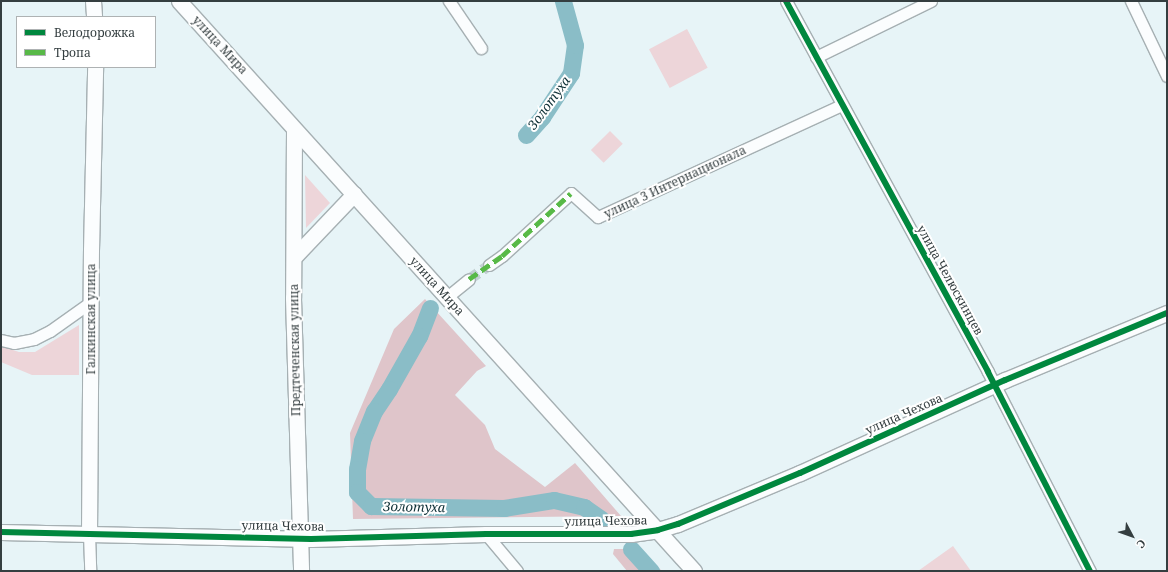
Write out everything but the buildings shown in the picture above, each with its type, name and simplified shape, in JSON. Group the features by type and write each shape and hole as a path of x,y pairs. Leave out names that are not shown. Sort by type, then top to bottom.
{"street":[{"path":"93,1 94,16"},
{"name":"улица Мира","path":"179,1 694,571"},
{"path":"449,1 481,48"},
{"name":"улица Челюскинцев","path":"786,1 841,105 995,385 1090,571"},
{"path":"816,57 931,1"},
{"path":"1131,1 1167,76"},
{"name":"Галкинская улица","path":"90,571 91,302 95,68"},
{"name":"улица 3 Интернационала","path":"489,265 502,256 571,193 598,217 841,105"},
{"name":"Предтеченская улица","path":"294,130 293,298 301,571"},
{"path":"294,258 354,194"},
{"path":"447,297 469,279"},
{"path":"1,340 14,343 34,339 50,331 91,302"},
{"name":"улица Чехова","path":"1,532 300,538 486,534 631,534 658,530 678,524 800,473 995,385 1167,313"},
{"path":"486,534 517,571"}],"shaded area":[{"path":"687,29 708,68 670,88 649,49"},
{"path":"610,131 623,144 604,163 591,150"},
{"path":"305,175 330,203 306,228"},
{"path":"425,299 486,366 477,371 455,395 485,425 495,449 545,487 575,463 621,516 353,519 350,433 394,329"},
{"path":"79,325 79,375 32,375 1,362 1,346 19,352 35,352"},
{"path":"953,546 971,571 918,571"},
{"path":"614,549 638,549 662,571 627,571 613,554"}],"waterway":[{"name":"Золотуха","path":"526,135 542,117 571,73 575,45 563,1"},
{"name":"Золотуха","path":"430,308 419,336 389,389 374,411 362,441 357,469 357,492 371,506 504,508 554,500 584,507 601,519"},
{"name":"Золотуха","path":"631,549 651,571"}],"tunnel":[{"path":"469,279 489,265"}],"marked path":[{"path":"469,279 502,256 571,193"}],"cycle path":[{"path":"786,1 988,372 1090,571"},
{"path":"1,532 311,539 486,534 631,534 658,530 678,524 800,473 1005,380 1167,313"}]}
